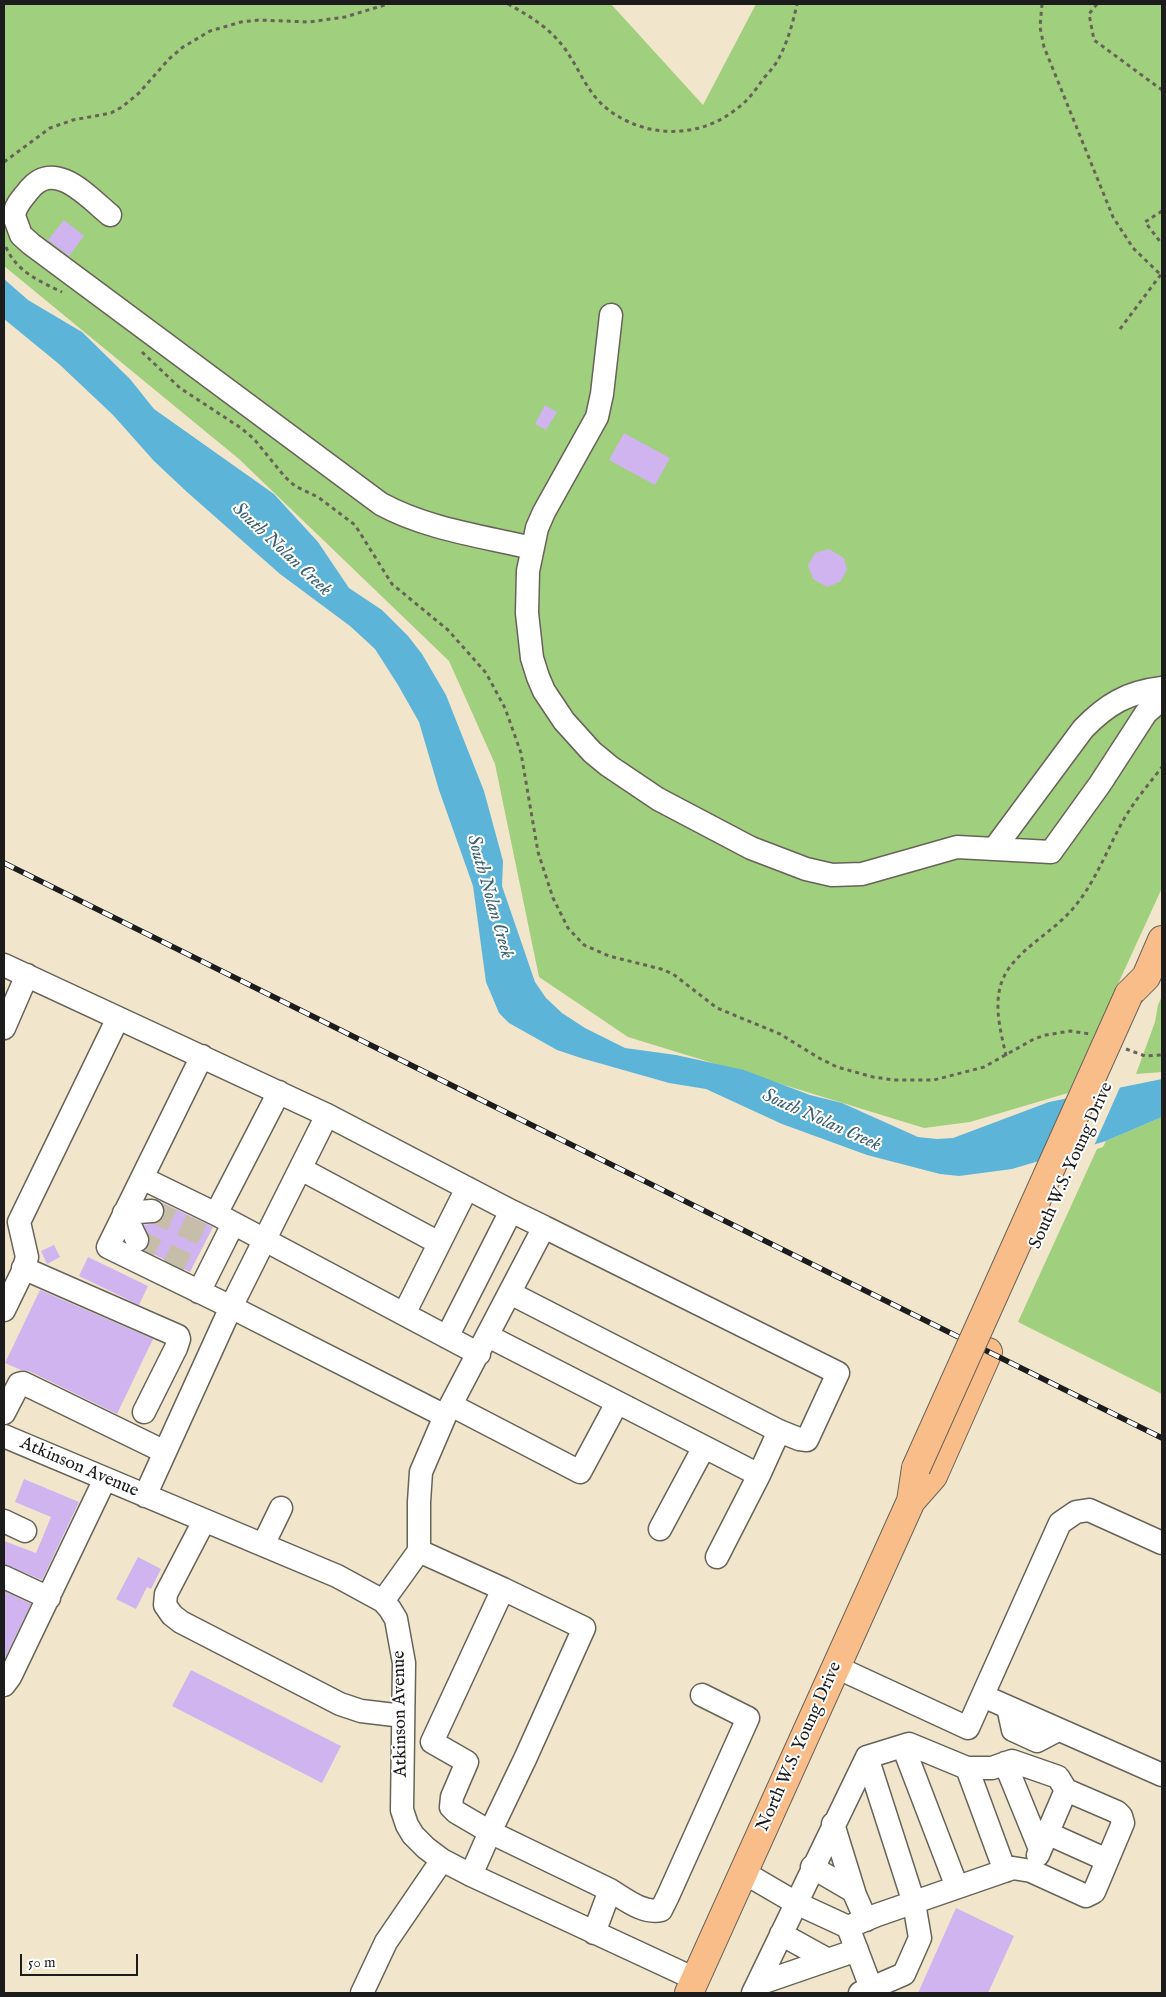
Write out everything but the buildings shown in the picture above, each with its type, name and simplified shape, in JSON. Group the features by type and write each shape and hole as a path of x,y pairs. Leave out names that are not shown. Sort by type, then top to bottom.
{"main road":[{"name":"South W.S. Young Drive","path":"981,1348 1162,940"},
{"name":"North W.S. Young Drive","path":"692,1986 981,1348"}],"street":[{"path":"110,215 71,184 55,177 36,182 18,204 14,216 21,235 31,244 381,504 407,517 427,524 532,548"},
{"path":"611,315 602,394 597,417 550,498 537,528 532,548 526,592 527,613 532,658 538,677 552,704 578,737 609,766 634,784 689,817 743,844 789,864 819,873 832,875 862,874 957,847 1050,852 1100,784 1146,713 1162,699"},
{"path":"994,849 1083,729 1097,714 1112,703 1125,697 1138,692 1162,688"},
{"path":"4,965 327,1115 511,1212 838,1373 808,1440 799,1439 779,1431 510,1293"},
{"path":"4,1028 27,975"},
{"path":"4,1310 27,1257 11,1219 118,1018"},
{"path":"202,1056 108,1247 448,1411 580,1472 617,1403"},
{"path":"199,1292 215,1260 225,1219 279,1092"},
{"path":"145,1496 231,1307 327,1115"},
{"path":"301,1169 439,1243"},
{"path":"142,1178 225,1219 447,1337 483,1345 617,1403 759,1475"},
{"path":"404,1314 467,1188"},
{"path":"124,1213 152,1210"},
{"path":"447,1337 511,1212"},
{"path":"124,1213 137,1240"},
{"path":"382,1601 420,1551 419,1502 421,1472 448,1411 544,1227"},
{"path":"208,1237 215,1260"},
{"path":"193,1267 215,1260"},
{"path":"23,1268 178,1336 176,1348 144,1412"},
{"path":"4,1413 15,1390 19,1384 23,1383 165,1452"},
{"path":"717,1557 779,1431"},
{"name":"Atkinson Avenue","path":"4,1436 337,1576 382,1601 396,1619 404,1663 402,1810 413,1835 442,1860 594,1933 692,1986"},
{"path":"660,1529 704,1447"},
{"path":"4,1685 49,1598 105,1479"},
{"path":"263,1545 281,1508"},
{"path":"836,1667 968,1728 1060,1523 1076,1512 1089,1510 1162,1544"},
{"path":"4,1521 25,1531"},
{"path":"204,1521 166,1594 165,1605 172,1615 181,1622 340,1704 361,1711 403,1716"},
{"path":"420,1551 584,1628 471,1875"},
{"path":"4,1577 49,1598"},
{"path":"504,1589 432,1742 467,1762 452,1797 451,1807 456,1812 490,1832 610,1890 632,1904 652,1912 661,1910 668,1896 748,1718 702,1694"},
{"path":"983,1696 1162,1775"},
{"path":"743,1872 796,1902 857,1923 1016,1868 1031,1871 1086,1896 1094,1892 1123,1823 1121,1816 1117,1812 1066,1790 1058,1777 1012,1761 992,1768 967,1768 910,1744 866,1757 812,1867 796,1902 781,1934 755,1988"},
{"path":"903,1746 957,1887"},
{"path":"833,1824 855,1895 857,1950 868,1992 904,1974 920,1938 914,1903 866,1757"},
{"path":"1005,1764 1044,1841 1107,1860"},
{"path":"967,1768 1005,1871"},
{"path":"1031,1871 1066,1790"},
{"path":"362,1993 386,1942 442,1860"},
{"path":"812,1867 853,1891 855,1895"},
{"path":"594,1933 610,1890"},
{"path":"781,1934 828,1960"},
{"path":"755,1988 857,1950"}],"path":[{"path":"4,162 50,128 73,120 111,113 122,107 136,96 169,59 183,47 210,31 241,22 259,20 309,22 344,17 388,4"},
{"path":"508,4 551,32 563,46 596,99 606,108 638,127 672,132 703,127 721,120 748,99 778,60 786,42 797,4"},
{"path":"1042,4 1040,27 1044,48 1110,210 1133,248 1162,275 1120,329"},
{"path":"1097,4 1089,14 1094,40 1162,90"},
{"path":"1162,211 1145,222 1162,244"},
{"path":"4,242 12,259 21,269 68,295"},
{"path":"140,349 180,388 242,428 295,486 318,497 355,525 392,584 448,630 486,673 505,708 521,754 538,852 553,898 560,916 580,941 609,956 643,963 667,972 717,1008 767,1028 819,1058 857,1073 894,1080 934,1080 984,1067 1034,1039 1058,1031 1093,1035"},
{"path":"1006,1056 998,1016 999,993 1004,976 1018,957 1048,933 1077,903 1092,883 1133,805 1162,767"},
{"path":"1119,1046 1145,1056 1162,1055"}],"green space":[{"path":"4,4 611,4 703,105 756,4 1162,4 1162,888 1068,1093 970,1122 924,1128 628,1037 539,977 495,764 449,661 239,459 4,266"},
{"path":"1162,996 1162,1072 1136,1074 1155,1022 1158,1005"},
{"path":"1162,1117 1162,1394 1018,1322 1097,1149 1103,1147 1106,1141"}],"water":[{"name":"South Nolan Creek","path":"4,279 28,300 82,332 130,379 154,409 274,494 318,542 349,588 382,610 408,636 422,654 446,695 484,791 503,861 502,886 535,982 546,998 562,1013 585,1028 625,1048 676,1055 744,1070 810,1095 842,1103 918,1137 953,1138 1049,1102 1162,1079 1162,1117 1106,1141 1012,1169 959,1176 940,1174 867,1155 782,1124 706,1089 669,1083 557,1050 509,1023 499,1013 486,982 473,886 439,790 419,722 375,649 350,626 280,574 187,492 154,461 113,415 59,364 4,319"}],"pier":[{"path":"1121,1085 1093,1148 1051,1161 1071,1095"}],"tunnel":[{"path":"152,1211 208,1237"},
{"path":"137,1240 193,1267"}],"railway":[{"path":"4,863 1162,1438"}]}
